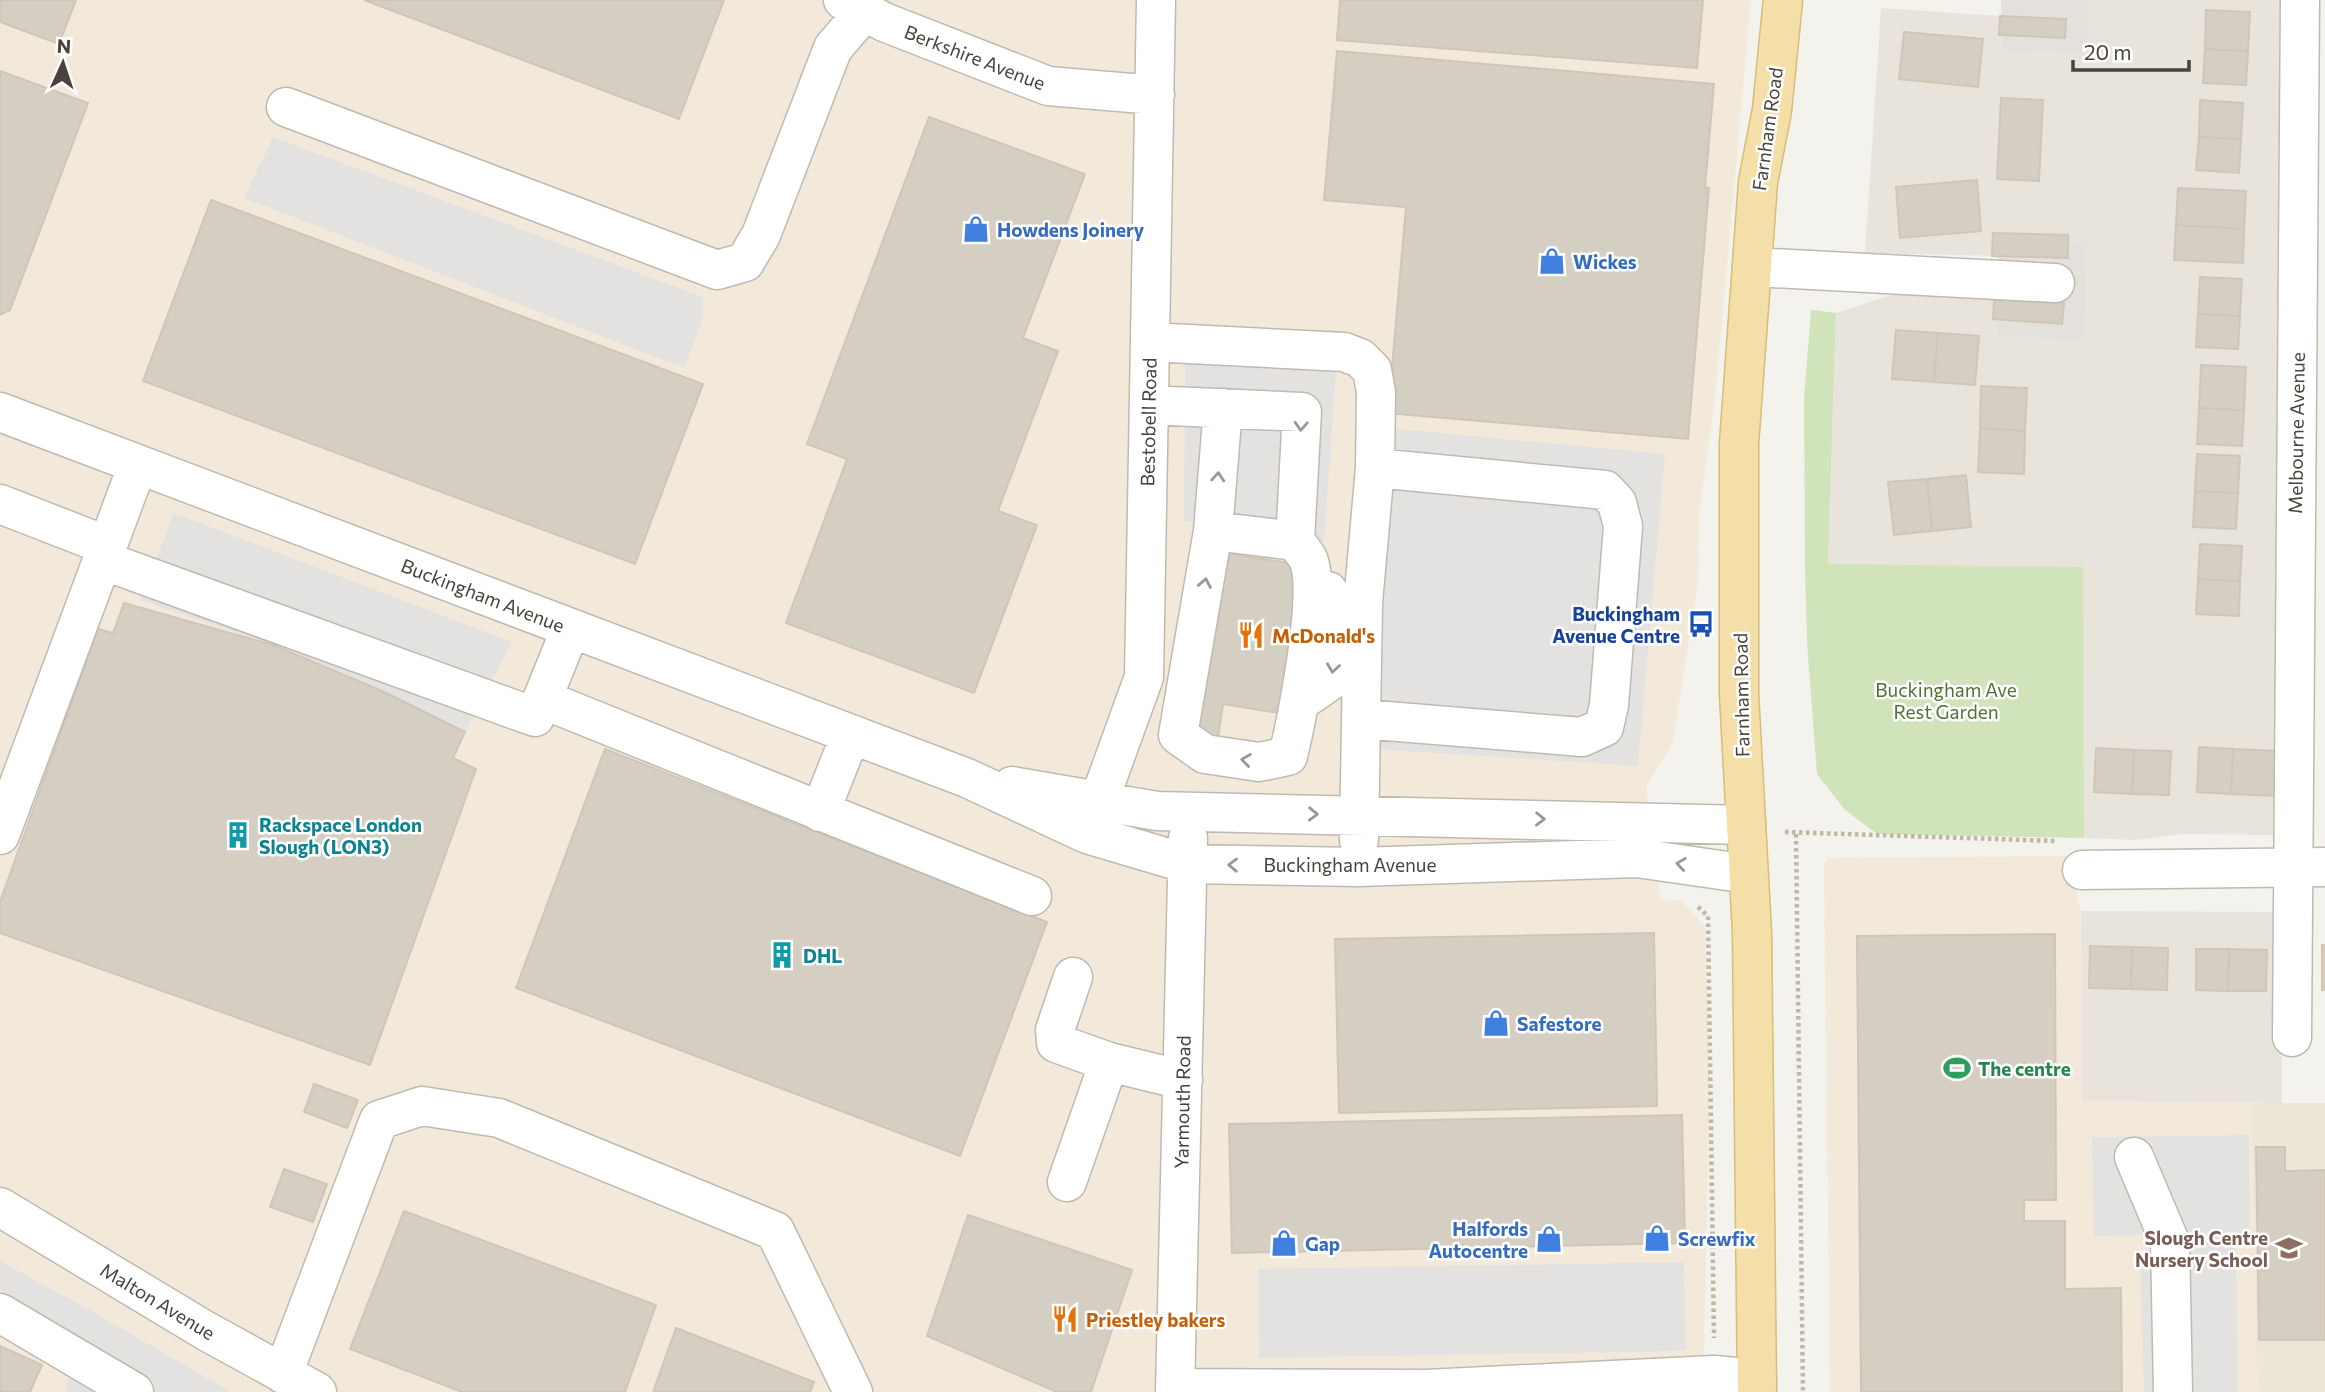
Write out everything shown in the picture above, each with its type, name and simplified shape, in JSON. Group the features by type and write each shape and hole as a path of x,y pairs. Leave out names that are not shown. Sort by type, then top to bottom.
{"main road":[{"name":"Farnham Road","path":"1757,1386 1748,874 1740,694 1739,444 1758,183 1772,110 1783,0"}],"street":[{"name":"Bestobell Road","path":"1093,818 1143,677 1156,0"},
{"name":"Melbourne Avenue","path":"2292,1037 2308,867 2300,0"},
{"name":"Berkshire Avenue","path":"853,6 884,22 1048,86 1154,95"},
{"path":"286,107 717,270 745,262 761,235 853,6"},
{"path":"1753,267 2055,283"},
{"path":"1150,342 1344,352 1360,358 1372,370 1376,392 1375,468 1363,603 1358,867"},
{"path":"1149,405 1223,408 1302,412 1302,551 1312,592 1301,701 1288,756 1259,762 1205,754 1178,734 1213,531 1223,408"},
{"name":"Buckingham Avenue","path":"0,412 967,778 1093,818 1188,864 1358,867 1637,858 1748,874"},
{"path":"0,835 138,464"},
{"path":"1362,719 1582,737 1604,727 1609,705 1623,526 1617,503 1605,490 1375,468"},
{"path":"0,504 105,553 535,717 571,628"},
{"path":"1213,531 1302,551"},
{"path":"542,699 1032,896"},
{"path":"820,812 851,734"},
{"name":"Buckingham Avenue","path":"1093,818 1157,811 1746,825"},
{"name":"Yarmouth Road","path":"1175,1390 1187,812"},
{"path":"2082,870 2308,867"},
{"path":"1073,977 1055,1030 1056,1043 1109,1062 1183,1080"},
{"path":"1067,1181 1109,1062"},
{"path":"283,1374 379,1120 422,1105 499,1118 775,1231 853,1392"},
{"path":"2134,1157 2170,1242 2173,1392"},
{"name":"Malton Avenue","path":"0,1207 317,1392"},
{"path":"0,1313 134,1392"},
{"path":"1175,1390 1426,1390 1714,1375 1757,1386"}],"path":[{"path":"1746,825 1796,834 2066,841 2082,870"},
{"path":"1796,834 1803,1392"},
{"path":"1687,899 1708,916 1714,1375"}],"shaded area":[{"path":"0,0 1751,0 1715,397 1699,517 1698,582 1673,742 1646,787 1661,899 1680,900 1705,926 1710,1079 1703,1392 0,1392"},
{"path":"2001,0 2089,0 2089,53 2002,52"},
{"path":"2089,0 2290,0 2275,835 2183,834 2135,840 2084,838 2083,631 1828,564 1836,313 1901,292 1996,290 1999,336 2085,342 1999,242 2000,256 1865,253 1881,8 2000,16 2002,52 2088,53"},
{"path":"273,137 703,297 703,319 684,368 244,198"},
{"path":"1999,242 2087,242 2085,342 1998,336 1996,290"},
{"path":"1185,353 1336,372 1324,542 1184,521"},
{"path":"1388,428 1665,454 1638,766 1372,749"},
{"path":"174,513 512,642 465,732 382,691 273,645 140,600"},
{"path":"2068,856 2081,911 2082,1101 2251,1103 2257,1392 1830,1392 1824,867 1828,858"},
{"path":"2081,911 2281,912 2282,1103 2082,1101"},
{"name":"Slough Centre Nursery School","path":"2251,1103 2325,1103 2325,1392 2257,1392"},
{"path":"2249,1135 2250,1240 2236,1239 2238,1392 2144,1392 2140,1252 2167,1252 2156,1235 2094,1236 2092,1137"},
{"path":"0,1261 231,1392 65,1392 79,1337 0,1290"},
{"path":"1684,1262 1686,1351 1259,1358 1258,1269"}],"green space":[{"name":"Buckingham Ave Rest Garden","path":"1811,310 1836,313 1828,564 2083,567 2084,838 1877,834 1845,810 1817,774 1807,643 1805,565 1804,398"}],"building":[{"path":"0,0 76,0 59,44 0,22"},
{"path":"364,0 724,0 679,119"},
{"path":"1340,0 1703,0 1697,68 1337,40"},
{"path":"2206,10 2250,12 2248,51 2205,49"},
{"path":"2000,16 2066,19 2065,38 1999,35"},
{"path":"1904,32 1983,39 1978,87 1899,79"},
{"path":"2205,49 2248,51 2246,85 2203,83"},
{"name":"Wickes","path":"1337,51 1714,84 1705,188 1709,188 1688,439 1388,413 1406,207 1324,200"},
{"path":"0,71 88,103 10,310 0,315"},
{"path":"2001,98 2043,100 2039,181 1997,179"},
{"path":"2200,100 2243,103 2241,139 2199,137"},
{"path":"929,117 1085,174 1023,338 1058,351 998,511 1037,525 974,693 786,623 847,459 807,444"},
{"path":"2199,137 2241,139 2239,173 2196,170"},
{"path":"1977,180 1981,231 1900,238 1896,187"},
{"path":"2178,188 2246,191 2244,229 2176,225"},
{"path":"211,200 703,384 635,564 143,381"},
{"path":"2176,225 2244,229 2243,263 2174,260"},
{"path":"1993,233 2068,235 2068,258 1992,256"},
{"path":"2200,277 2242,279 2240,316 2198,314"},
{"path":"1994,299 2064,303 2062,324 1993,319"},
{"path":"2198,314 2240,316 2238,349 2196,347"},
{"path":"1896,330 1938,333 1934,382 1892,379"},
{"path":"1938,333 1979,336 1975,385 1934,382"},
{"path":"2201,365 2246,367 2244,410 2199,408"},
{"path":"1981,386 2027,388 2025,431 1980,428"},
{"path":"2199,408 2244,410 2242,446 2197,444"},
{"path":"1980,428 2025,431 2024,474 1978,472"},
{"path":"2197,454 2240,456 2238,493 2195,491"},
{"path":"1966,475 1971,527 1932,531 1927,479"},
{"path":"1927,479 1932,531 1894,535 1888,482"},
{"path":"2195,491 2238,493 2236,529 2193,527"},
{"path":"2200,544 2242,546 2240,581 2198,579"},
{"name":"McDonald's","path":"1217,552 1309,566 1285,714 1223,704 1218,737 1188,732"},
{"path":"2198,579 2240,581 2239,616 2196,614"},
{"name":"Rackspace London Slough (LON3)","path":"124,603 273,645 382,691 465,732 453,758 476,769 370,1065 0,933 0,902 98,629 113,633"},
{"path":"2199,747 2233,749 2231,794 2197,792"},
{"path":"2096,748 2134,750 2132,794 2094,792"},
{"name":"DHL","path":"605,749 1047,922 960,1156 516,988"},
{"path":"2233,749 2279,751 2277,796 2231,794"},
{"path":"2134,750 2171,751 2169,795 2132,794"},
{"name":"Safestore","path":"1654,933 1657,1106 1339,1113 1335,939"},
{"name":"The centre","path":"2055,934 2056,1200 2024,1200 2024,1221 2065,1221 2065,1289 2121,1288 2122,1392 1861,1392 1857,936"},
{"path":"2322,945 2325,945 2325,990 2322,990"},
{"path":"2090,946 2132,947 2131,989 2089,988"},
{"path":"2132,947 2168,948 2167,990 2131,989"},
{"path":"2196,949 2229,949 2228,991 2196,990"},
{"path":"2229,949 2267,950 2266,991 2228,991"},
{"path":"314,1084 358,1100 347,1128 304,1112"},
{"path":"1682,1115 1685,1243 1232,1253 1229,1124"},
{"path":"2256,1147 2285,1147 2285,1171 2325,1170 2325,1340 2259,1340"},
{"path":"284,1169 327,1184 313,1222 270,1207"},
{"path":"404,1211 656,1305 625,1392 462,1392 350,1349"},
{"path":"968,1215 1132,1270 1091,1392 1057,1392 927,1336"},
{"path":"676,1328 814,1382 810,1392 653,1392"},
{"path":"0,1346 42,1365 30,1392 0,1392"}],"place":[{"name":"Howdens Joinery","path":"976,229"},
{"name":"Wickes","path":"1552,261"},
{"name":"Buckingham Avenue Centre","path":"1701,624"},
{"name":"McDonald's","path":"1251,635"},
{"name":"Rackspace London Slough (LON3)","path":"238,835"},
{"name":"DHL","path":"782,955"},
{"name":"Safestore","path":"1496,1023"},
{"name":"The centre","path":"1957,1068"},
{"name":"Screwfix","path":"1657,1238"},
{"name":"Halfords Autocentre","path":"1549,1239"},
{"name":"Gap","path":"1284,1243"},
{"name":"Slough Centre Nursery School","path":"2289,1248"},
{"name":"Priestley bakers","path":"1065,1319"}]}
